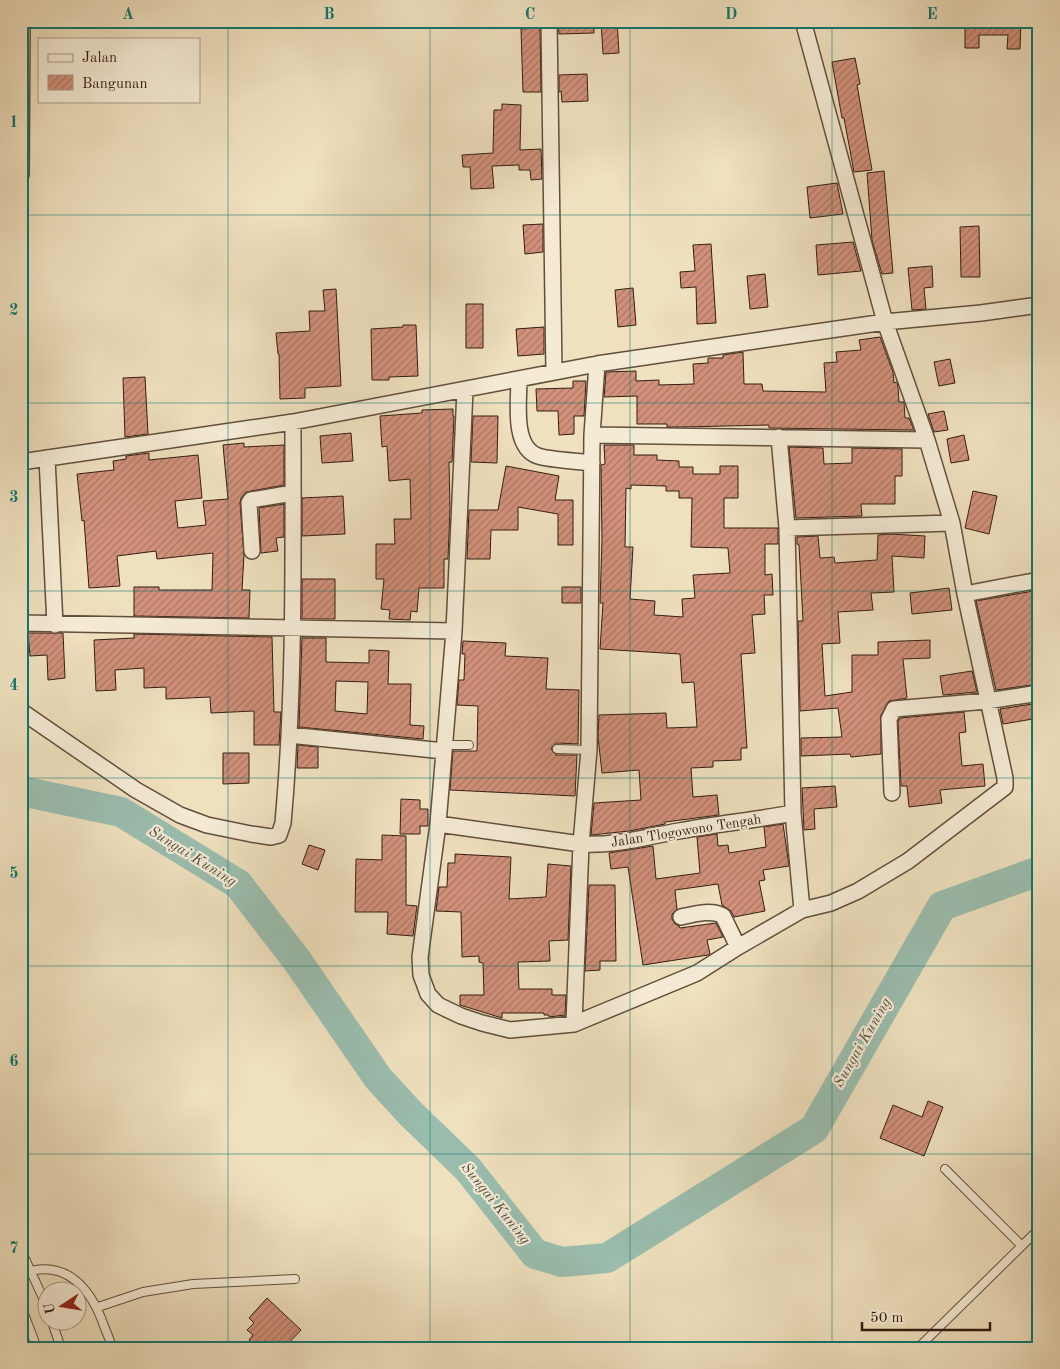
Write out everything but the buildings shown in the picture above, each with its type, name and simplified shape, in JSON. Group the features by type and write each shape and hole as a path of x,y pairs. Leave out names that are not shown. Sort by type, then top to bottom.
{"street":[{"path":"21,175 22,21"},
{"path":"549,21 554,372"},
{"path":"465,390 454,631 438,824 420,957 421,975 428,994 438,1004 482,1024 510,1030 574,1024 697,973 802,910 831,903 858,891 900,866 1005,787 1005,778 987,701 952,523 927,440 885,322 804,21"},
{"path":"21,462 293,422 597,364 885,322 981,313 1039,305"},
{"path":"574,1024 581,844 589,750 592,435 597,364"},
{"path":"518,379 519,430 524,445 537,456 592,463"},
{"path":"21,711 136,790 180,814 207,825 270,837 278,836 281,833 289,735 292,627 293,422"},
{"path":"592,435 927,440"},
{"path":"779,437 787,528 793,814 802,910"},
{"path":"47,458 55,625"},
{"path":"252,551 248,503 251,500 293,493"},
{"path":"787,528 952,523"},
{"path":"965,594 1039,580"},
{"path":"21,623 454,631"},
{"path":"892,793 889,718 894,709 987,701 1039,694"},
{"path":"289,735 444,748"},
{"name":"Jalan Tlogowono Tengah","path":"438,824 581,844 602,845 793,814"},
{"path":"682,917 713,913 720,914 723,916 738,947"}],"lane":[{"path":"444,748 469,745"},
{"path":"557,749 589,750"},
{"path":"945,1169 1021,1245"},
{"path":"918,1348 1039,1228"},
{"path":"21,1250 38,1287"},
{"path":"21,1274 30,1270 47,1269 70,1275 82,1286 98,1306 113,1346"},
{"path":"98,1306 143,1292 193,1284 295,1279"},
{"path":"21,1306 36,1348"},
{"path":"55,1332 61,1348"}],"waterway":[{"name":"Sungai Kuning","path":"21,791 121,812 238,884 296,959 378,1078 410,1113 468,1169 535,1254 562,1262 607,1258 814,1129 942,906 1039,871"}]}
